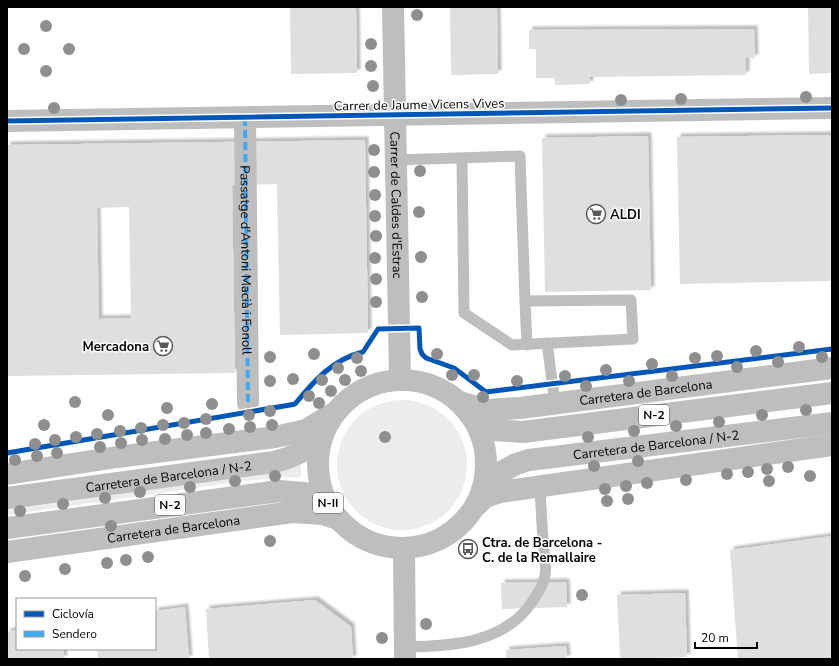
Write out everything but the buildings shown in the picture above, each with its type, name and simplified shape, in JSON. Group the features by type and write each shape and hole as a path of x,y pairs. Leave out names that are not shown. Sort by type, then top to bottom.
{"street":[{"name":"Carrer de Caldes d'Estrac","path":"393,7 400,379"},
{"name":"Carrer de Jaume Vicens Vives","path":"7,121 832,108"},
{"name":"Passatge d'Antoni Macià i Fonoll","path":"245,118 248,403"},
{"name":"Carretera de Barcelona","path":"460,402 487,410 500,410 832,368"},
{"name":"N-II","path":"400,379 413,380 439,387 460,402 477,424 485,449 487,462 485,481 477,505 466,519 453,531 438,540 422,546 404,548 390,547 369,541 350,530 335,513 324,495 318,471 318,459 323,435 334,414 352,395 363,389 381,382 400,379"},
{"name":"N-2","path":"477,424 494,430 523,432 832,393"},
{"path":"7,474 117,457 275,437 306,430 334,414"},
{"name":"Carretera de Barcelona / N-2","path":"485,481 516,464 529,460 832,423"},
{"name":"Carretera de Barcelona / N-2","path":"7,498 274,462 299,454 310,447 323,435"},
{"path":"477,505 485,498 500,492 832,445"},
{"name":"N-2","path":"7,528 279,491 305,493 335,513"},
{"name":"Carretera de Barcelona","path":"7,552 292,512 323,514 335,513"},
{"path":"404,548 405,653"}],"lane":[{"path":"396,160 520,156 527,345"},
{"path":"462,158 464,313 512,345 632,339 631,300 525,301"},
{"path":"547,344 555,404"},
{"path":"405,653 476,641 506,628 520,617 528,608 536,596 545,574 540,486"}],"shaded area":[{"path":"408,400 427,405 448,419 462,440 466,452 466,478 462,490 448,511 427,525 415,529 396,530 377,525 356,511 342,490 338,478 337,459 342,440 356,419 377,405 389,401"},
{"path":"298,464 301,467 301,476 298,478 288,477 236,482 7,515 7,507"}],"marked path":[{"path":"245,118 248,403"}],"cycle path":[{"path":"7,121 832,108"},
{"path":"7,453 295,404 309,387 333,365 352,355 363,352 378,329 419,328 420,349 426,358 454,368 486,392 832,349"}],"place":[{"name":"ALDI","path":"596,214"},
{"name":"Mercadona","path":"163,346"},
{"name":"Ctra. de Barcelona - C. de la Remallaire","path":"468,549"}]}
